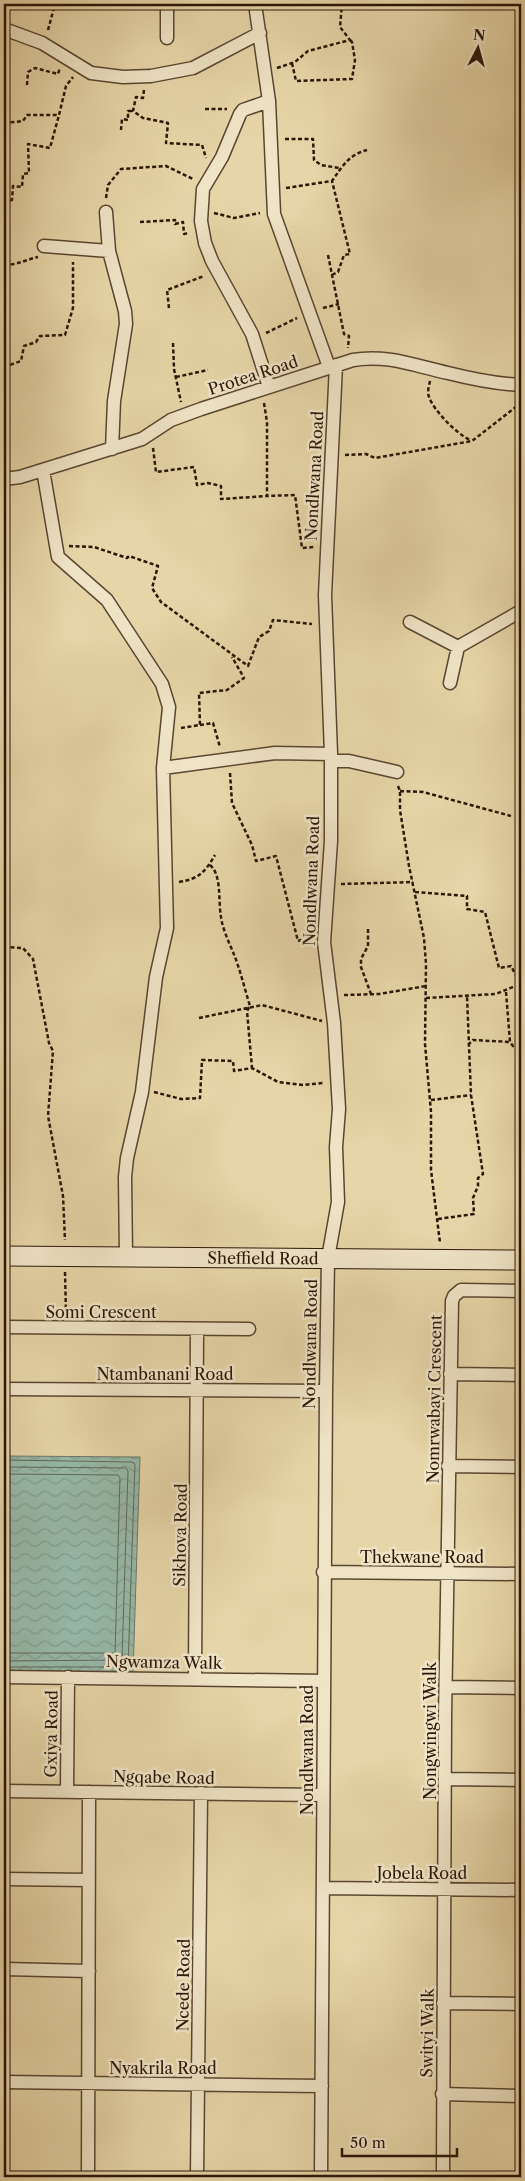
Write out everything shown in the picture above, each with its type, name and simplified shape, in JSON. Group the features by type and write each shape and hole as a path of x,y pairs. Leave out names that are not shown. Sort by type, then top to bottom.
{"street":[{"path":"167,38 168,4"},
{"path":"255,4 269,101 273,209 287,255 310,313 337,365"},
{"path":"4,29 42,43 91,73 123,77 144,76 193,68 260,33"},
{"path":"265,388 253,338 217,271 205,243 201,211 203,189 222,157 240,114 243,110 269,101"},
{"path":"106,212 109,251 125,310 126,324 114,401 112,448"},
{"path":"44,246 109,251"},
{"name":"Protea Road","path":"4,479 20,477 112,448 151,434 171,420 265,388 337,365 379,357 478,379 521,385"},
{"name":"Nondlwana Road","path":"321,2177 323,1572 328,1258 338,1202 336,1165 339,1109 334,1022 324,931 330,841 331,758 326,623 326,546 337,365"},
{"path":"43,470 58,557 107,600 162,684 168,700 163,768 167,883 166,928 156,977 142,1092 127,1158 125,1177 126,1257"},
{"path":"450,684 458,647 521,611"},
{"path":"410,622 458,647"},
{"path":"163,768 275,753 331,758 398,772"},
{"name":"Sheffield Road","path":"4,1256 66,1264 126,1257 521,1260"},
{"name":"Nomrwabayi Crescent","path":"447,1573 450,1374 454,1296 461,1290 521,1291"},
{"name":"Somi Crescent","path":"4,1327 249,1330"},
{"path":"197,1329 198,1391"},
{"path":"450,1374 521,1375"},
{"name":"Ntambanani Road","path":"4,1390 326,1391"},
{"name":"Sikhova Road","path":"195,1679 198,1391"},
{"path":"448,1466 521,1468"},
{"name":"Thekwane Road","path":"323,1572 521,1574"},
{"name":"Nongwingwi Walk","path":"446,1889 447,1573"},
{"name":"Ngwamza Walk","path":"4,1677 324,1681"},
{"name":"Gxiya Road","path":"67,1792 68,1677"},
{"path":"447,1687 521,1688"},
{"path":"446,1779 521,1780"},
{"name":"Ngqabe Road","path":"4,1791 323,1794"},
{"path":"88,2177 89,1792"},
{"name":"Ncede Road","path":"197,2177 201,1793"},
{"path":"4,1879 89,1880"},
{"name":"Jobela Road","path":"323,1888 521,1890"},
{"name":"Swityi Walk","path":"443,2177 442,2094 446,1889"},
{"path":"4,1969 89,1970"},
{"path":"443,2003 521,2004"},
{"name":"Nyakrila Road","path":"4,2082 322,2086"},
{"path":"442,2094 521,2096"}],"path":[{"path":"42,43 55,4"},
{"path":"292,63 296,81 352,79 355,60 352,42 340,27 342,4"},
{"path":"266,70 292,63 308,51 350,40"},
{"path":"4,202 12,200 13,186 22,187 23,174 30,173 28,144 50,148 66,86 75,75 60,66 58,74 35,68 28,72 27,86"},
{"path":"133,111 136,97 143,98 144,76"},
{"path":"205,109 229,109 240,114"},
{"path":"120,130 122,119 128,120 128,111 133,111 143,118 168,123 166,143 202,145 212,173"},
{"path":"4,123 23,121 28,115 59,115"},
{"path":"271,141 313,140 316,162 339,168"},
{"path":"332,275 338,272 344,255 350,254 332,181 339,168 357,153 367,150"},
{"path":"106,212 108,185 121,169 166,166 194,179 203,189"},
{"path":"272,191 332,181"},
{"path":"201,211 234,218 273,209"},
{"path":"140,222 175,220 175,224 183,222 184,234 203,230"},
{"path":"4,266 17,265 24,260 42,257 44,246"},
{"path":"4,367 21,361 24,346 36,342 40,336 65,335 73,308 73,249"},
{"path":"328,255 344,334 349,336 337,365"},
{"path":"170,308 167,290 217,271"},
{"path":"253,338 310,313 339,304"},
{"path":"173,343 176,377 184,415"},
{"path":"431,369 428,395 435,410 463,436 472,441"},
{"path":"176,377 208,370"},
{"path":"265,388 267,496"},
{"path":"332,462 338,461 341,455 366,454 375,458 472,441 521,403"},
{"path":"151,434 156,472 194,467 197,485 208,483 221,486 221,498 295,495 302,548 326,546"},
{"path":"55,542 63,546 94,547 117,556 126,558 128,556 158,566 152,583 152,591 231,655 248,666 259,637 269,631 273,620 326,623"},
{"path":"200,724 199,692 227,690 244,678 231,655"},
{"path":"167,728 213,723 224,760 231,774 232,803 252,845 256,861 276,856 298,941 324,931"},
{"path":"398,772 400,810 424,938 426,1044 432,1151 431,1170 440,1245"},
{"path":"400,791 423,792 511,816"},
{"path":"167,883 196,879 204,874 215,855"},
{"path":"210,865 215,869 218,878 217,894 224,932 236,959 250,1006 247,1011 252,1068"},
{"path":"327,883 413,882"},
{"path":"415,892 467,896 467,909 485,912 498,968 511,966 521,985 511,987 506,991 467,996 426,998"},
{"path":"368,929 368,946 361,959 361,968 371,994"},
{"path":"4,947 23,948 33,959 49,1043 53,1051 48,1116 63,1196 66,1328"},
{"path":"330,997 371,994 426,986"},
{"path":"506,991 510,1042"},
{"path":"438,1219 474,1214 473,1198 478,1186 478,1178 483,1174 471,1095 467,996"},
{"path":"199,1018 250,1006 267,1005 305,1018 334,1022"},
{"path":"468,1045 473,1040 510,1042 513,1046 521,1044"},
{"path":"142,1092 163,1093 181,1099 200,1098 202,1060 233,1061 234,1071 252,1068 270,1079 290,1084 337,1082"},
{"path":"430,1100 443,1096 471,1095"}],"water":[{"path":"4,1456 140,1457 133,1673 4,1672"}]}
